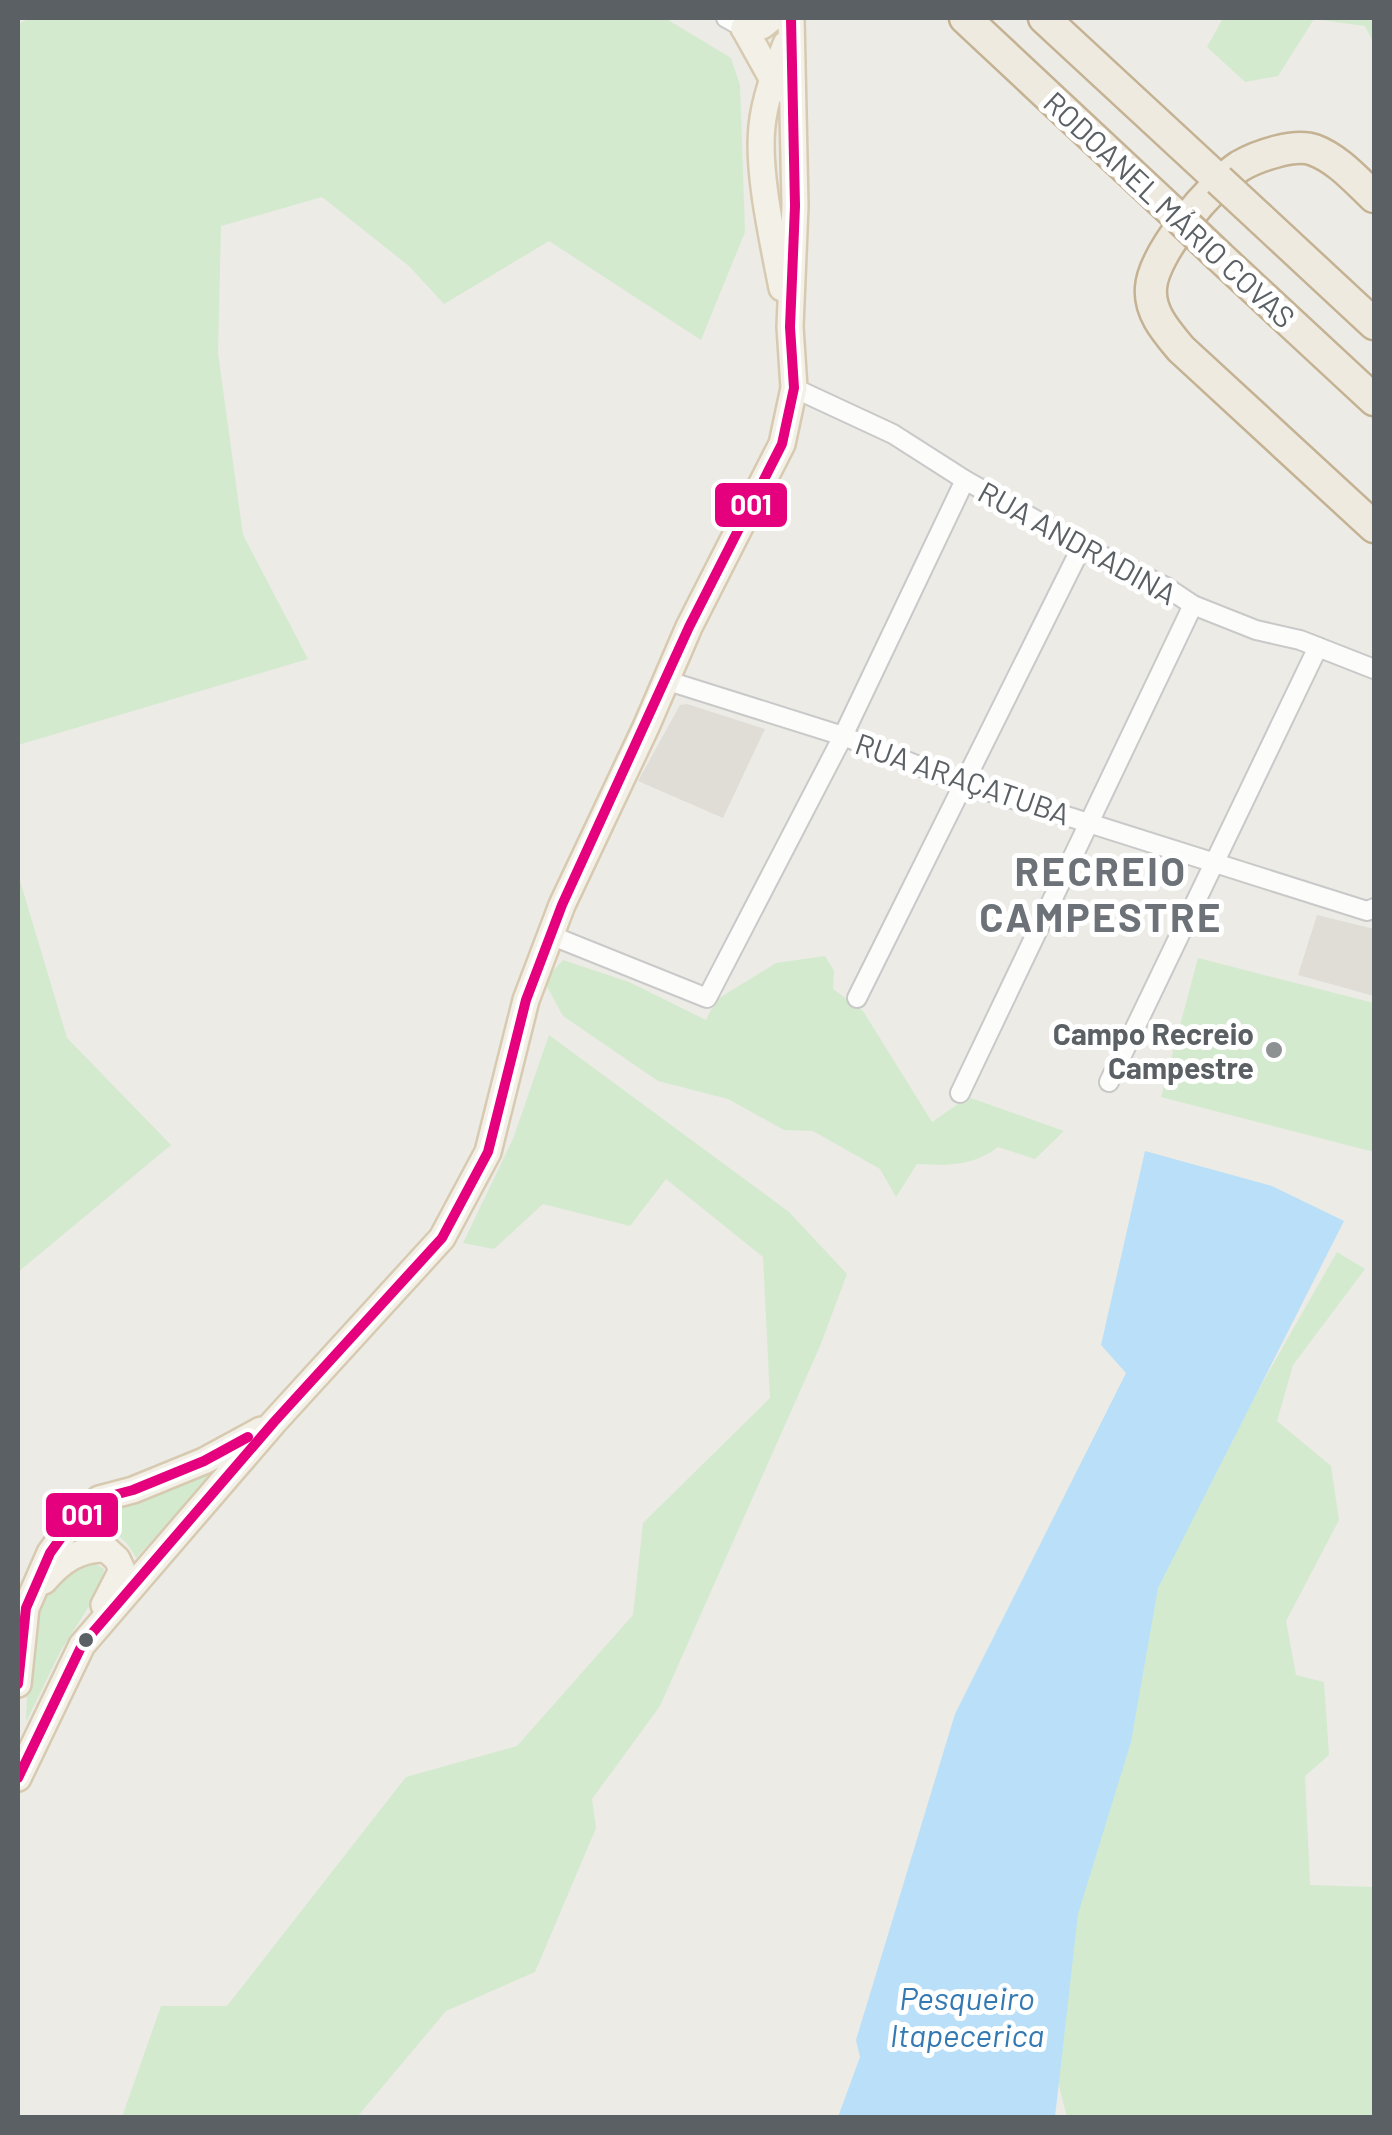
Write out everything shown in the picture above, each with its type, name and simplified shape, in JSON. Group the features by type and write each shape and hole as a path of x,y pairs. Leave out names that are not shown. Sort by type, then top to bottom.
{"highway":[{"name":"RODOANEL MÁRIO COVAS","path":"965,18 1374,400"},
{"name":"RODOANEL MÁRIO COVAS","path":"1044,18 1374,324"},
{"path":"1374,197 1337,162 1312,148 1270,155 1240,166 1170,238 1156,266 1150,291 1155,314 1181,348 1361,509 1374,527"},
{"path":"1339,368 1374,415"}],"main road":[{"path":"82,1645 357,1328 399,1287 449,1224 488,1152 526,1000 550,936 665,680 782,444 794,388 790,327 796,206 793,112 771,34"},
{"path":"771,34 793,112"},
{"path":"771,34 762,144 767,209 790,327"},
{"path":"18,1684 26,1608 50,1554 68,1528 99,1499 133,1490 204,1461 274,1422"},
{"path":"18,1778 122,1570 117,1559 106,1549 86,1548 47,1576 26,1608"}],"street":[{"name":"RUA ANDRADINA","path":"794,388 893,434 965,480 1193,605 1374,669"},
{"path":"550,936 707,998 843,736 965,480"},
{"path":"856,998 1082,546"},
{"path":"960,1093 1193,605"},
{"path":"1109,1082 1318,647"},
{"name":"RUA ARAÇATUBA","path":"665,680 843,736 962,783 1366,911 1374,908"}],"shaded area":[{"path":"680,705 765,729 723,818 638,781"},
{"path":"1317,915 1374,929 1374,996 1298,975"}],"green space":[{"path":"30,18 665,18 731,58 740,85 745,232 701,340 549,241 444,304 409,266 322,197 221,226 218,353 243,535 308,659 18,745 18,24"},
{"path":"1223,18 1374,18 1374,44 1365,26 1314,19 1278,76 1245,82 1207,47"},
{"path":"18,874 67,1038 171,1145 18,1272"},
{"path":"825,956 834,971 833,989 863,1011 932,1122 968,1097 1064,1131 1035,1159 998,1147 960,1163 917,1164 896,1197 880,1169 813,1131 784,1130 728,1099 658,1081 563,1016 544,981 563,960 629,982 706,1020 716,1000 776,963"},
{"name":"Campo Recreio Campestre","path":"1198,958 1374,1003 1374,1152 1161,1097"},
{"path":"549,1035 789,1212 847,1274 820,1346 660,1706 592,1799 596,1828 535,1972 446,2011 357,2117 122,2117 161,2006 227,2006 406,1777 517,1746 633,1615 643,1523 770,1398 763,1257 666,1179 630,1226 543,1204 494,1249 463,1243 513,1139"},
{"path":"1337,1252 1365,1269 1293,1365 1277,1421 1331,1466 1339,1520 1286,1621 1296,1675 1324,1682 1329,1755 1305,1776 1310,1885 1374,1887 1374,2117 1067,2117 1040,2011 1112,1726 1194,1481 1235,1431"},
{"path":"220,1466 136,1558 126,1542 113,1533 78,1532 110,1508"},
{"path":"87,1558 104,1569 101,1587 60,1652 26,1722 28,1666 42,1596"}],"water":[{"name":"Pesqueiro Itapecerica","path":"1145,1151 1272,1186 1344,1221 1158,1588 1131,1742 1078,1914 1055,2117 838,2117 860,2057 856,2040 955,1714 1126,1373 1101,1345"}],"transit line":[{"name":"001","path":"18,1778 82,1645 274,1422 442,1238 488,1152 526,1000 562,905 689,627 782,444 794,388 790,327 795,206 791,18"},
{"name":"001","path":"18,1684 26,1608 50,1553 68,1528 99,1499 133,1490 204,1461 248,1437"}],"place":[{"name":"Campo Recreio Campestre","path":"1274,1050"}],"district":[{"name":"RECREIO CAMPESTRE","path":"1101,893"}]}
